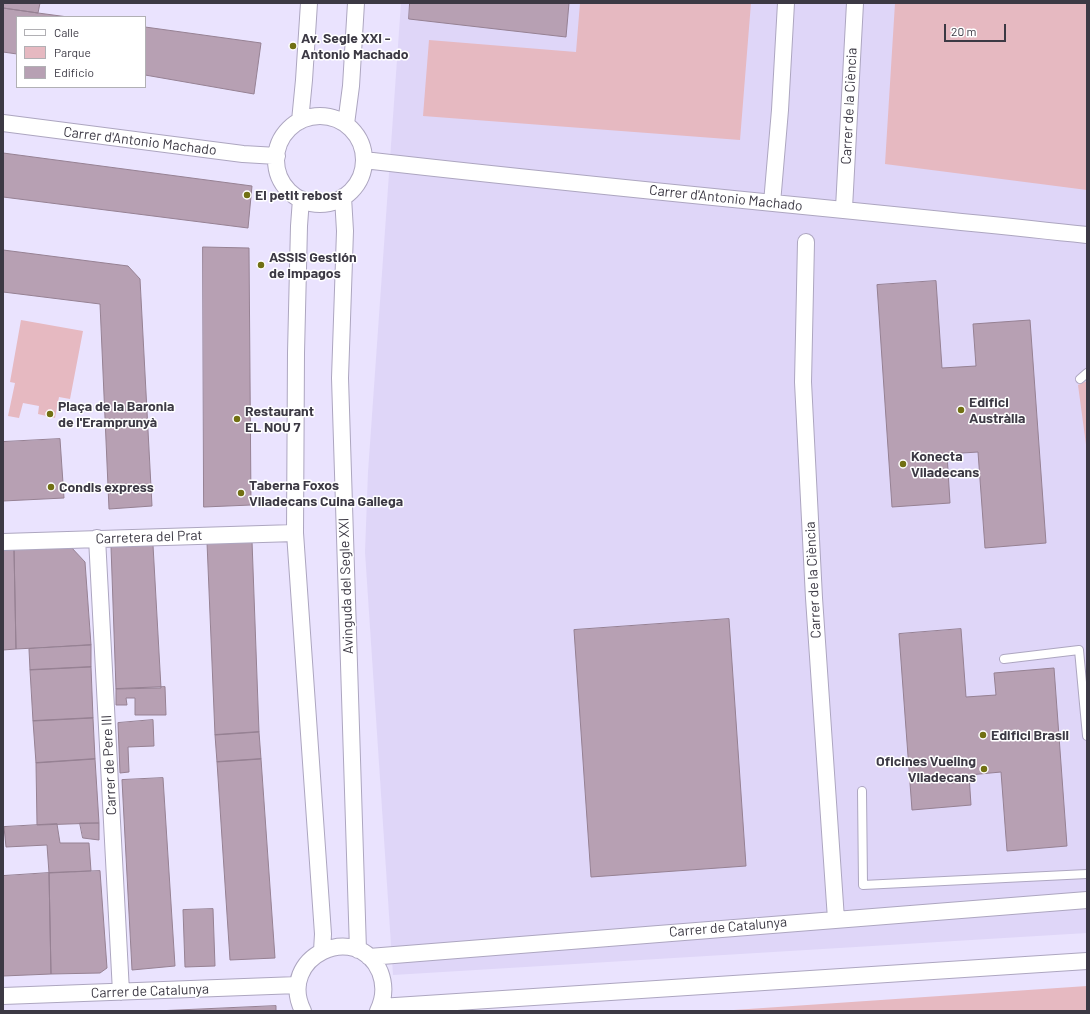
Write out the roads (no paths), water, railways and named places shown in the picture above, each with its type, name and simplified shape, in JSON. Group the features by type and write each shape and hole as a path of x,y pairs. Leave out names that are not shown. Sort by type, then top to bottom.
{"street":[{"path":"300,121 309,3"},
{"path":"346,124 351,86 356,3"},
{"path":"772,203 786,3"},
{"name":"Carrer de la Ciència","path":"844,208 855,3"},
{"path":"323,116 346,124 360,140 364,160 358,182 343,197 323,204 312,203 301,199 290,192 282,182 278,169 277,156 279,145 284,136 300,121 307,118 323,116"},
{"name":"Carrer d'Antonio Machado","path":"3,123 243,154 277,156"},
{"name":"Carrer d'Antonio Machado","path":"364,160 772,203 844,208 1087,235"},
{"name":"Avinguda del Segle XXI","path":"343,197 345,231 340,378 363,954"},
{"path":"301,199 296,345 295,533 322,926 322,951 306,965 299,977 298,1000 303,1011"},
{"name":"Carrer de la Ciència","path":"806,242 804,389 814,598 836,919"},
{"name":"Carretera del Prat","path":"3,542 295,533"},
{"name":"Carrer de Pere III","path":"97,538 121,992"},
{"name":"Carrer de Catalunya","path":"322,951 336,947 363,954 1087,900"},
{"path":"363,954 374,962 382,976 384,992 379,1009 1087,961"},
{"name":"Carrer de Catalunya","path":"3,996 298,985"}],"lane":[{"path":"1080,379 1087,373"},
{"path":"1004,660 1079,650 1087,736"},
{"path":"862,791 863,885 1087,874"}],"place":[{"name":"Av. Segle XXI - Antonio Machado","path":"293,46"},
{"name":"El petit rebost","path":"247,195"},
{"name":"ASSIS Gestión de Impagos","path":"261,265"},
{"name":"Edifici Austràlia","path":"961,410"},
{"name":"Plaça de la Baronia de l'Eramprunyà","path":"50,414"},
{"name":"Restaurant EL NOU 7","path":"237,419"},
{"name":"Konecta Viladecans","path":"903,464"},
{"name":"Condis express","path":"51,487"},
{"name":"Taberna Foxos Viladecans Cuina Gallega","path":"241,493"},
{"name":"Edifici Brasil","path":"983,735"},
{"name":"Oficines Vueling Viladecans","path":"984,769"}]}
